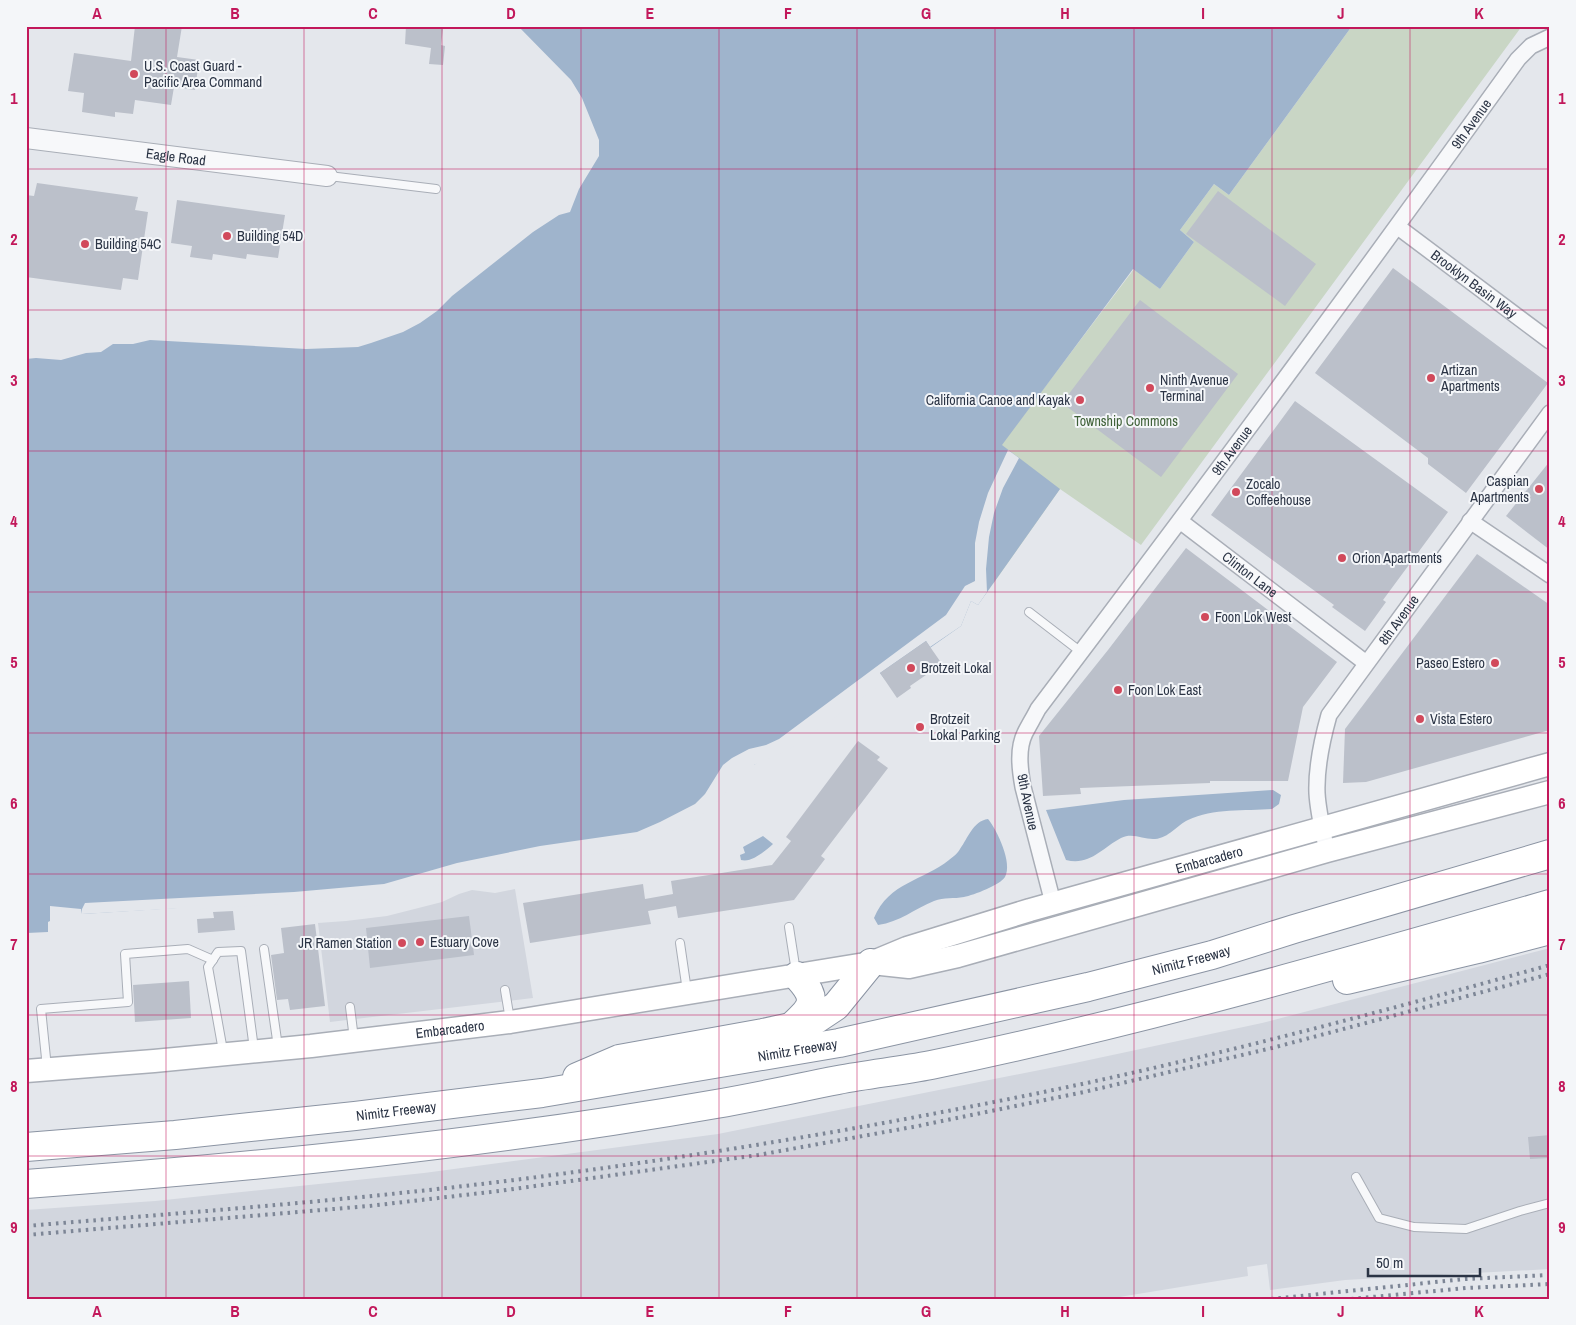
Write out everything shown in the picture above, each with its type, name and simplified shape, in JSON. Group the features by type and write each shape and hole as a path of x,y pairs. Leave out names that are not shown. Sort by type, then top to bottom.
{"highway":[{"name":"Nimitz Freeway","path":"26,1148 345,1117 542,1093 839,1043 1088,987 1212,955 1550,854"},
{"path":"26,1184 171,1173 314,1159 585,1125 718,1104 844,1079 928,1066 1088,1030 1293,977 1550,904"},
{"path":"1088,1030 1245,1004 1427,962 1550,930"},
{"path":"542,1093 619,1059 792,1027 815,1020 836,1006 871,963"},
{"path":"792,1027 808,1012 811,1003 810,994 797,976"}],"main road":[{"name":"Embarcadero","path":"37,1070 279,1049 510,1022 871,963 907,948 1053,904 1550,764"},
{"name":"Embarcadero","path":"871,963 909,967 958,956 1327,851 1550,792"}],"street":[{"name":"9th Avenue","path":"1053,904 1020,770 1020,752 1024,734 1038,709 1398,227 1518,59 1531,46 1550,37"},
{"name":"Eagle Road","path":"26,138 327,176"},
{"name":"Brooklyn Basin Way","path":"1398,227 1550,341"},
{"name":"8th Avenue","path":"1327,851 1317,793 1320,748 1329,715 1550,413"},
{"name":"Clinton Lane","path":"1180,521 1366,663"},
{"path":"1470,521 1550,575"}],"lane":[{"path":"327,176 389,185 436,189"},
{"path":"1030,612 1082,652"},
{"path":"789,927 797,976"},
{"path":"680,943 687,994"},
{"path":"37,1070 41,1010 128,1002 125,954 188,949 213,960"},
{"path":"264,949 279,1049"},
{"path":"224,1054 208,967 218,952 241,951 255,1051"},
{"path":"505,990 510,1022"},
{"path":"350,1007 355,1041"},
{"path":"1356,1177 1379,1218 1414,1227 1466,1229 1550,1203"}],"shaded area":[{"name":"Estuary Cove","path":"515,889 533,998 330,1022 318,923 387,916 442,902 472,890 495,893"},
{"path":"1550,948 1550,1269 1345,1280 1270,1290 1267,1264 1247,1267 1248,1276 1107,1299 26,1299 26,1210 155,1201 424,1173 718,1134 1075,1063 1262,1023"}],"green space":[{"name":"Township Commons","path":"1352,26 1522,26 1141,545 1060,489 993,584 1038,473 1001,445 1134,269 1160,289 1194,242 1180,230 1214,184 1229,195"}],"water":[{"path":"518,26 1352,26 1229,195 1214,184 1180,230 1194,242 1160,289 1133,269 1002,445 1060,489 978,605 971,601 961,626 791,746 758,762 675,826 319,899 82,914 81,909 50,906 48,932 27,933 26,359 61,360 86,353 101,352 113,344 133,344 150,340 306,349 358,347 403,332 420,323 533,232 559,215 570,212 579,189 599,156 599,140 582,98 571,80"},
{"path":"1273,790 1281,795 1279,804 1272,809 1218,812 1198,816 1184,822 1169,834 1160,838 1151,839 1125,836 1089,858 1074,861 1066,860 1046,810 1124,800"},
{"path":"988,819 996,831 1006,855 1007,871 1002,880 974,894 960,898 938,900 900,918 878,925 874,918 880,906 888,897 897,889 951,859 975,826"},
{"path":"763,836 773,844 750,860 741,860 740,855 745,853 743,847"}],"pier":[{"path":"1008,450 1019,458 1003,488 994,513 989,537 986,569 987,592 978,605 971,601 961,626 930,647 926,641 880,673 886,681 790,749 754,765 755,767 734,784 709,810 701,815 702,817 639,847 510,869 475,873 402,897 82,914 85,903 294,892 384,884 457,863 540,846 637,832 660,822 695,804 705,794 723,765 732,758 749,749 766,745 779,739 946,615 965,586 975,581 975,543 979,522 988,493"}],"building":[{"name":"U.S. Coast Guard - Pacific Area Command","path":"135,26 182,26 177,57 199,60 195,90 174,87 171,105 135,100 133,114 115,112 115,117 82,112 84,93 68,91 74,53 131,61"},
{"path":"406,26 443,29 441,45 445,46 443,65 429,64 431,48 405,44"},
{"name":"Building 54C","path":"37,183 138,197 135,210 148,212 138,280 123,278 121,290 26,277 26,195 34,196"},
{"path":"1218,191 1316,264 1285,306 1186,234"},
{"name":"Building 54D","path":"177,200 285,215 278,258 247,254 246,259 213,254 212,260 190,257 192,246 171,243"},
{"name":"Artizan Apartments","path":"1393,268 1548,383 1466,493 1428,464 1428,458 1315,373"},
{"name":"Ninth Avenue Terminal","path":"1140,300 1238,374 1161,477 1062,403"},
{"name":"Orion Apartments","path":"1295,401 1448,512 1383,600 1386,602 1365,631 1332,607 1334,605 1211,515"},
{"name":"Caspian Apartments","path":"1550,461 1550,550 1506,516"},
{"path":"1186,548 1337,662 1303,707 1288,781 1210,781 1210,783 1080,788 1081,794 1043,796 1039,736"},
{"path":"1477,554 1550,605 1550,730 1366,782 1343,783 1345,729"},
{"name":"Brotzeit Lokal","path":"926,641 942,664 910,686 911,688 897,698 880,673"},
{"path":"858,741 880,757 877,760 888,768 821,856 825,859 794,900 678,918 676,906 648,911 651,924 530,943 523,903 643,884 645,899 673,894 671,881 772,865 791,841 786,837"},
{"path":"233,911 235,930 198,933 197,919 214,918 213,912"},
{"name":"Estuary Cove","path":"469,916 474,955 370,968 366,928"},
{"path":"315,924 325,1006 290,1010 288,999 277,1000 271,955 284,953 281,928"},
{"path":"189,981 191,1018 135,1022 133,985"},
{"path":"1550,1135 1550,1158 1530,1159 1528,1137"}],"railway":[{"path":"26,1226 274,1205 522,1179 663,1160 803,1137 1013,1098 1141,1071 1317,1028 1550,965"},
{"path":"26,1235 369,1206 499,1191 758,1155 918,1126 1084,1092 1272,1048 1550,974"},
{"path":"1271,1299 1465,1279 1550,1275"},
{"path":"1351,1299 1466,1288 1550,1284"}],"place":[{"name":"U.S. Coast Guard - Pacific Area Command","path":"134,74"},
{"name":"Building 54D","path":"227,236"},
{"name":"Building 54C","path":"85,244"},
{"name":"Artizan Apartments","path":"1431,378"},
{"name":"Ninth Avenue Terminal","path":"1150,388"},
{"name":"California Canoe and Kayak","path":"1080,400"},
{"name":"Caspian Apartments","path":"1539,489"},
{"name":"Zocalo Coffeehouse","path":"1236,492"},
{"name":"Orion Apartments","path":"1342,558"},
{"name":"Foon Lok West","path":"1205,617"},
{"name":"Paseo Estero","path":"1495,663"},
{"name":"Brotzeit Lokal","path":"911,668"},
{"name":"Foon Lok East","path":"1118,690"},
{"name":"Vista Estero","path":"1420,719"},
{"name":"Brotzeit Lokal Parking","path":"920,727"},
{"name":"Estuary Cove","path":"420,942"},
{"name":"JR Ramen Station","path":"402,943"}]}
